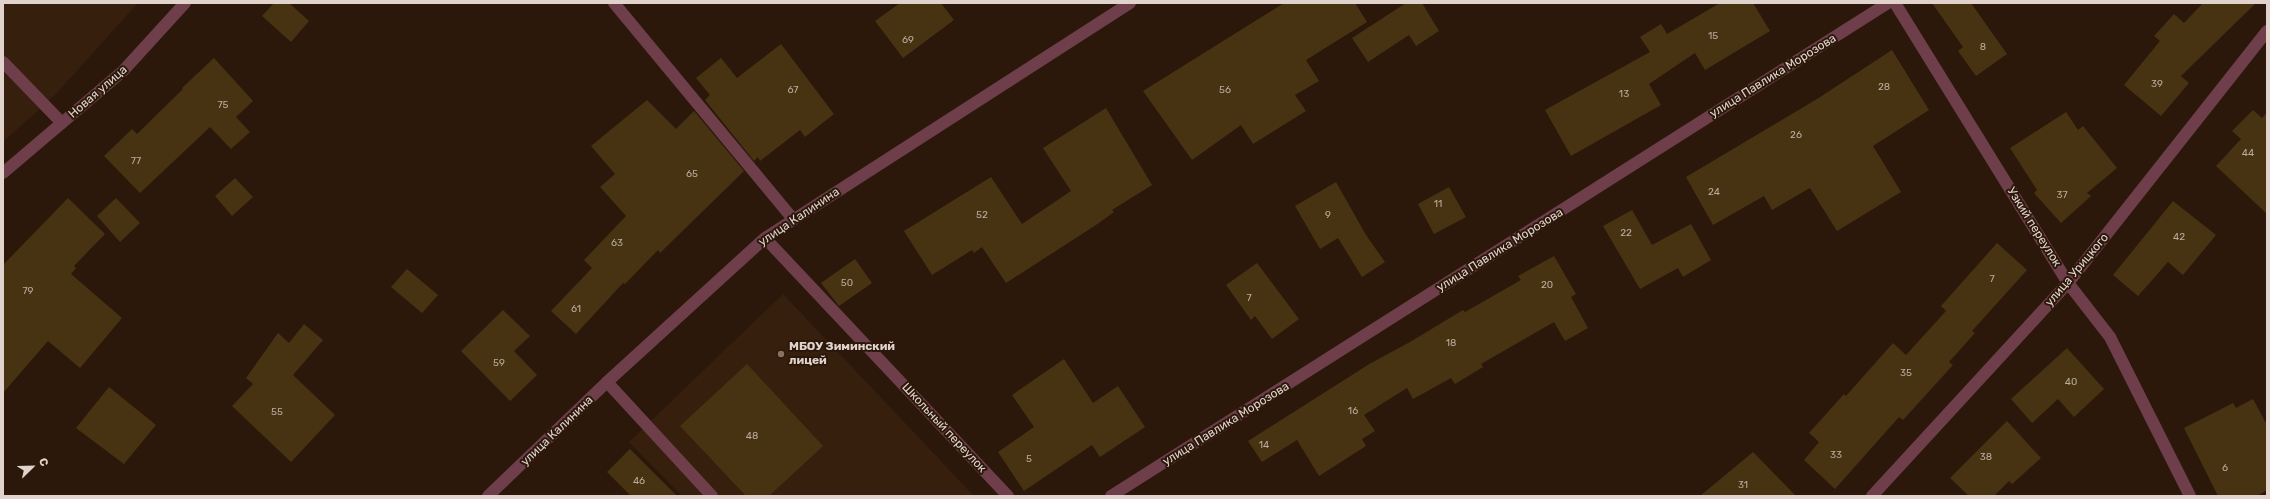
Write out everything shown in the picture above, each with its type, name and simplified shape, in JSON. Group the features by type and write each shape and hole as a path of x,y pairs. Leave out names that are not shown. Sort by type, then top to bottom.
{"street":[{"name":"Новая улица","path":"3,173 124,71 185,3"},
{"path":"614,3 793,220"},
{"name":"улица Калинина","path":"488,496 607,382 765,238 1130,3"},
{"name":"улица Павлика Морозова","path":"1111,496 1888,3"},
{"name":"Узкий переулок","path":"1895,3 2068,283 2110,337 2190,496"},
{"name":"улица Урицкого","path":"1872,496 2068,283 2267,31"},
{"path":"3,62 62,123"},
{"name":"Школьный переулок","path":"765,238 1008,496"},
{"path":"607,382 712,496"}],"shaded area":[{"path":"3,3 138,3 56,94 3,142"},
{"name":"МБОУ Зиминский лицей","path":"783,294 974,496 682,496 629,442"}],"building":[{"path":"274,3 289,3 309,21 291,42 262,16"},
{"path":"900,3 941,3 954,20 903,58 875,21"},
{"path":"1284,3 1355,3 1367,22 1306,60 1319,81 1295,95 1306,111 1253,144 1241,125 1192,160 1143,91"},
{"path":"1406,3 1422,3 1439,31 1416,46 1409,35 1368,62 1352,38"},
{"path":"1720,3 1753,3 1770,31 1705,70 1695,53 1649,84 1661,105 1571,156 1545,110 1650,52 1640,37 1661,24 1667,34"},
{"path":"1932,3 1971,3 2007,54 1976,76 1958,51 1963,47"},
{"path":"2203,3 2256,3 2181,76 2189,83 2161,116 2124,85 2160,41 2154,36 2174,14 2184,23"},
{"path":"781,44 834,114 805,137 800,130 760,161 758,157 754,161 705,100 710,95 696,78 721,58 737,78"},
{"path":"1892,50 1929,110 1873,146 1901,192 1837,231 1810,188 1772,210 1764,196 1713,225 1686,177 1817,99"},
{"path":"214,58 253,101 236,117 250,132 231,149 210,127 140,193 104,156 132,129 137,134"},
{"path":"647,100 676,129 694,111 744,171 660,253 658,250 625,284 623,283 576,334 551,311 592,268 584,260 626,216 600,187 615,174 591,146"},
{"path":"1106,108 1152,185 1112,210 1114,212 1096,225 1006,283 982,247 974,253 972,250 932,275 904,231 991,177 1022,224 1071,191 1043,148"},
{"path":"2253,110 2262,118 2267,112 2267,214 2216,166 2241,139 2232,131"},
{"path":"2066,112 2078,130 2083,126 2117,168 2087,193 2091,196 2061,223 2034,193 2037,190 2010,148"},
{"path":"235,178 253,197 232,216 215,196"},
{"path":"1336,182 1366,235 1385,262 1362,277 1338,238 1320,249 1295,206"},
{"path":"1449,187 1466,217 1434,234 1418,204"},
{"path":"68,198 105,234 74,266 76,268 71,274 122,318 80,368 48,341 3,393 3,265"},
{"path":"116,198 140,223 120,242 97,216"},
{"path":"2173,201 2216,235 2183,275 2168,262 2138,296 2113,275"},
{"path":"1632,210 1652,245 1691,224 1711,260 1683,277 1678,268 1640,289 1603,226"},
{"path":"1997,243 2027,270 1972,331 1975,333 1949,362 1953,365 1903,420 1899,417 1835,489 1804,460 1819,442 1809,433 1844,394 1846,396 1893,343 1906,355 1946,311 1941,306"},
{"path":"1554,256 1576,294 1571,297 1588,328 1565,341 1554,322 1481,364 1483,367 1455,384 1451,378 1413,399 1407,388 1364,415 1375,431 1362,439 1366,446 1319,476 1297,440 1262,462 1248,441 1371,363 1410,342 1463,310 1465,312 1521,280 1518,276"},
{"path":"855,259 872,283 839,306 821,283"},
{"path":"1257,263 1299,319 1272,339 1255,316 1251,320 1226,285"},
{"path":"407,269 438,295 422,313 391,287"},
{"path":"503,310 530,336 514,351 537,375 510,401 461,351"},
{"path":"304,324 323,340 293,375 335,415 291,462 232,406 253,384 246,378 278,333 289,343"},
{"path":"2067,348 2104,389 2074,417 2058,399 2032,423 2011,399"},
{"path":"1064,359 1093,403 1118,386 1145,427 1100,457 1092,445 1024,491 998,452 1034,427 1012,395"},
{"path":"747,364 823,446 769,496 746,496 680,426"},
{"path":"109,387 156,425 124,464 76,428"},
{"path":"2253,399 2267,425 2267,490 2257,496 2218,496 2184,428 2233,403 2236,408"},
{"path":"2007,421 2041,458 2012,484 2009,481 1994,496 1969,496 1950,478"},
{"path":"630,449 677,496 631,496 607,472"},
{"path":"1753,452 1796,496 1700,496"}],"place":[{"name":"МБОУ Зиминский лицей","path":"781,354"}]}
